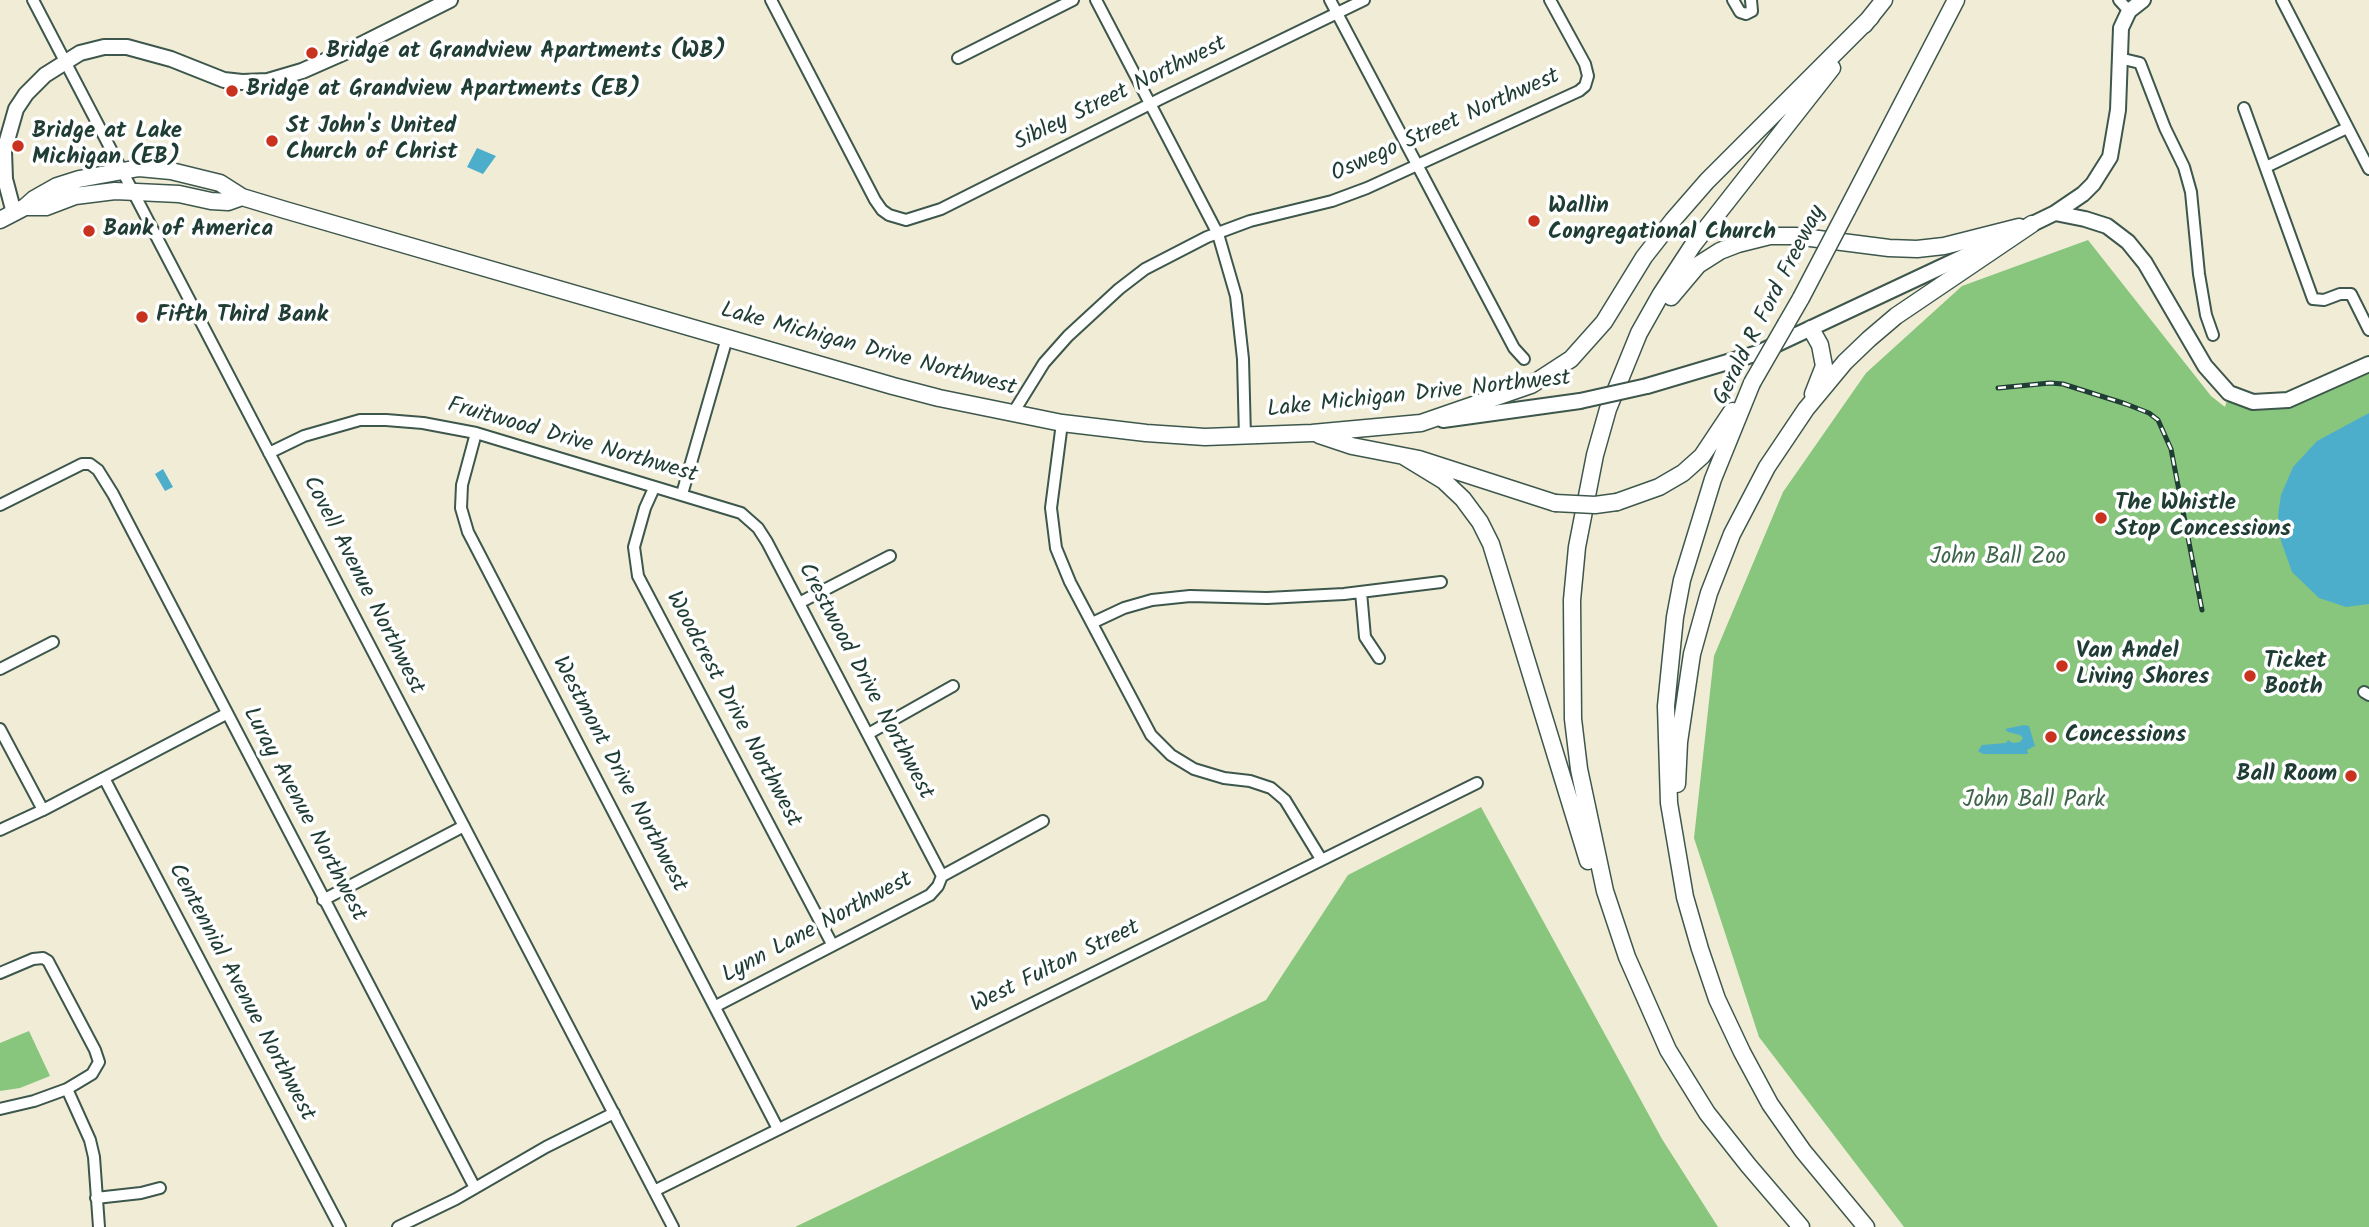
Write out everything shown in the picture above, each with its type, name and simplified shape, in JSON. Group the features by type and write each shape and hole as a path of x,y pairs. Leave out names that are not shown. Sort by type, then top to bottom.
{"highway":[{"path":"1801,1227 1707,1113 1668,1050 1627,957 1605,891 1590,829 1573,719 1572,600 1587,486 1608,409 1639,333 1693,245 1884,0"},
{"name":"Gerald R Ford Freeway","path":"1866,1227 1803,1152 1770,1104 1717,999 1683,887 1668,792 1666,706 1675,617 1682,580 1700,517 1751,386 1801,298 1956,0"},
{"path":"1421,423 1531,384 1571,359 1604,322 1644,257 1707,181 1871,17"},
{"name":"Lake Michigan Drive Northwest","path":"13,213 57,186 88,177 148,169 196,176 220,183 242,197 727,338 916,392 1062,424 1146,433 1245,437 1421,423"},
{"name":"Lake Michigan Drive Northwest","path":"13,213 46,207 85,194 132,191 179,194 228,202 242,197"},
{"path":"1625,367 1642,346 1681,282 1698,265 1738,244 1770,236 1795,236 1917,249 1944,246 2032,224"},
{"path":"1674,834 1683,702 1692,654 1709,593 1732,534 1767,467 1806,409 1846,362 1896,316 2032,224"},
{"path":"1806,409 1824,366 1820,345 1811,330"},
{"path":"1312,433 1352,446 1403,456 1555,503 1595,505 1617,502 1659,487 1682,473 1702,456 1751,386"},
{"path":"1403,456 1444,481 1463,499 1480,522 1491,544 1607,926 1627,957"}],"main road":[{"path":"13,213 5,179 5,125 26,94 45,75 65,61 92,49 127,47 224,80 268,81 302,71 344,53 450,0"},
{"name":"Lake Michigan Drive Northwest","path":"1421,423 1580,401 1647,387 1758,352 1811,330 2055,213 2093,184 2110,156 2118,110 2124,5 2143,0"},
{"path":"2055,213 2107,226 2128,242 2145,262 2205,366 2229,393 2253,402 2288,400 2369,364"}],"street":[{"name":"Covell Avenue Northwest","path":"33,0 673,1227"},
{"path":"958,58 1073,0"},
{"path":"1096,0 1218,234 1236,296 1243,359 1245,437"},
{"path":"1330,0 1514,348 1524,359"},
{"name":"Sibley Street Northwest","path":"776,1 875,200 895,218 914,219 941,209 1364,0"},
{"name":"Oswego Street Northwest","path":"1013,413 1044,363 1068,336 1145,269 1250,221 1332,201 1367,188 1579,91 1588,76 1580,53 1550,0"},
{"path":"1733,0 1743,14 1750,13 1753,7 1751,0"},
{"path":"2282,0 2369,169"},
{"path":"2119,58 2140,63 2165,128 2184,167 2191,192 2206,315 2213,335"},
{"path":"2244,108 2313,299 2324,300 2340,294 2351,294 2369,330"},
{"path":"2266,167 2347,128"},
{"path":"682,494 727,338"},
{"name":"Fruitwood Drive Northwest","path":"269,453 304,436 360,420 386,419 423,423 476,433 741,513"},
{"path":"1062,424 1051,508 1056,548 1070,582 1151,735 1171,755 1194,769 1271,788 1285,800 1321,859"},
{"name":"Westmont Drive Northwest","path":"476,433 462,485 460,508 468,532 778,1129"},
{"name":"Luray Avenue Northwest","path":"0,505 82,464 90,464 98,470 113,494 475,1188"},
{"name":"Woodcrest Drive Northwest","path":"654,488 645,508 634,547 638,576 832,944"},
{"name":"Crestwood Drive Northwest","path":"741,513 758,528 942,876"},
{"path":"799,603 890,556"},
{"path":"1092,624 1124,608 1152,600 1191,596 1267,598 1362,592 1441,582"},
{"path":"1362,592 1365,637 1379,659"},
{"path":"0,668 53,642"},
{"path":"868,734 953,686"},
{"path":"0,830 226,714"},
{"path":"0,729 43,810"},
{"name":"Centennial Avenue Northwest","path":"104,778 340,1227"},
{"name":"West Fulton Street","path":"654,1191 1477,783"},
{"name":"Lynn Lane Northwest","path":"716,1006 930,895 942,876 1043,821"},
{"path":"323,900 464,826"},
{"path":"0,973 33,959 43,958 48,961 99,1062 92,1074 67,1089 0,1109"},
{"path":"67,1089 90,1140 94,1157 99,1227"},
{"path":"398,1227 475,1188 546,1147 614,1114"},
{"path":"96,1198 141,1194 160,1188"}],"green space":[{"name":"John Ball Park","path":"2088,240 2211,396 2225,407 2229,393 2276,402 2369,364 2369,1227 1904,1227 1759,1037 1694,838 1714,656 1783,492 1866,373 1962,286"},
{"path":"1481,807 1662,1139 1718,1227 795,1227 1266,1000 1348,875"},
{"path":"29,1031 50,1076 20,1088 0,1091 0,1043"}],"water":[{"path":"477,148 496,156 483,174 467,167"},
{"path":"2369,413 2369,604 2346,607 2319,598 2292,572 2281,541 2278,515 2281,495 2293,467 2317,441"},
{"path":"163,469 173,487 165,491 155,474"},
{"path":"2029,726 2035,746 2027,750 2028,754 1983,754 1978,751 1982,745 2006,743 2008,740 2013,743 2020,742 2023,738 2020,735 2005,729"}],"railway":[{"path":"1998,388 2063,384 2126,404 2149,413 2158,420 2171,449 2202,610"}],"place":[{"name":"Bridge at Grandview Apartments (WB)","path":"312,53"},
{"name":"Bridge at Grandview Apartments (EB)","path":"232,91"},
{"name":"St John's United Church of Christ","path":"272,141"},
{"name":"Bridge at Lake Michigan (EB)","path":"18,146"},
{"name":"Wallin Congregational Church","path":"1534,221"},
{"name":"Bank of America","path":"89,231"},
{"name":"Fifth Third Bank","path":"142,317"},
{"name":"The Whistle Stop Concessions","path":"2101,518"},
{"name":"Van Andel Living Shores","path":"2062,666"},
{"name":"Ticket Booth","path":"2250,676"},
{"name":"Concessions","path":"2051,737"},
{"name":"Ball Room","path":"2351,776"}],"park label":[{"name":"John Ball Zoo","path":"1998,559"}]}
